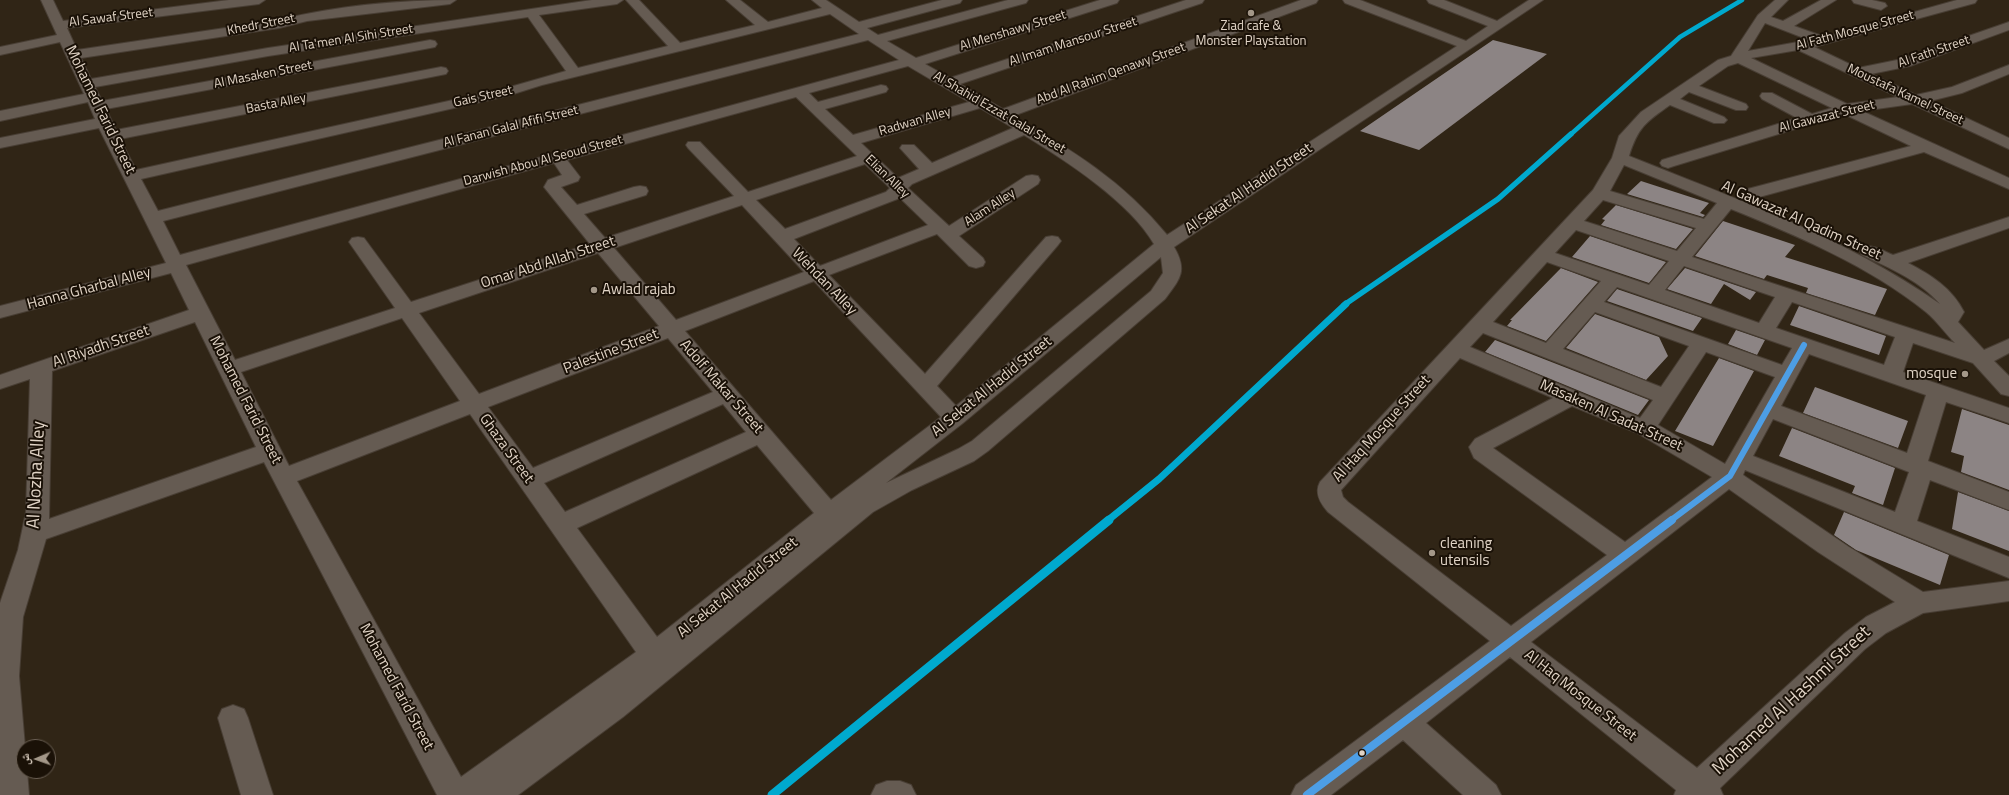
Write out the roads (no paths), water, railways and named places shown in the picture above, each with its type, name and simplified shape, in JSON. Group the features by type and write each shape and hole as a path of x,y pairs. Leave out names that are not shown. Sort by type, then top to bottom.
{"street":[{"name":"Al Sawaf Street","path":"65,39 259,0"},
{"name":"Khedr Street","path":"65,39 279,24 307,17 450,0"},
{"name":"Al Ta'men Al Sihi Street","path":"102,112 424,28 617,0"},
{"path":"632,0 677,48"},
{"path":"732,0 765,26"},
{"name":"Al Shahid Ezzat Galal Street","path":"493,795 613,708 864,506 902,484 966,455 980,446 1158,295 1169,281 1173,270 1172,261 1164,245 1148,223 1110,186 1069,155 855,27 818,0"},
{"path":"855,27 956,0"},
{"name":"Al Fanan Galal Afifi Street","path":"153,218 1022,0"},
{"name":"Al Menshawy Street","path":"912,62 1113,0"},
{"name":"Al Imam Mansour Street","path":"948,83 1198,0"},
{"name":"Abd Al Rahim Qenawy Street","path":"1001,115 1312,0"},
{"path":"1349,0 1466,45"},
{"path":"1433,0 1497,25"},
{"name":"Al Sekat Al Hadid Street","path":"462,795 654,655 829,514 955,418 1164,245 1466,45 1537,0"},
{"path":"1782,0 1762,18 1737,57 1925,147 2009,184"},
{"path":"1784,26 1830,0"},
{"path":"1858,0 1881,6"},
{"name":"Al Fath Mosque Street","path":"1737,57 1824,41 1971,0"},
{"name":"Mohamed Farid Street","path":"52,1 65,39 270,451 454,795"},
{"path":"1272,2 1290,8"},
{"name":"Gais Street","path":"132,176 507,92 575,73 831,10"},
{"path":"530,12 575,73"},
{"path":"1762,18 1824,41"},
{"name":"Al Fath Street","path":"1857,72 1897,65 2009,26"},
{"path":"351,73 432,50 424,28"},
{"path":"0,51 65,39"},
{"name":"Moustafa Kamel Street","path":"1801,46 2009,144"},
{"name":"Al Masaken Street","path":"102,112 315,65 432,50"},
{"name":"Basta Alley","path":"102,112 326,94 443,76 432,50"},
{"name":"Al Haq Mosque Street","path":"1698,793 1509,641 1338,508 1332,502 1329,495 1329,488 1600,193 1622,152 1627,136 1637,124 1646,115 1723,63 1737,57"},
{"name":"Darwish Abou Al Seoud Street","path":"176,264 557,157 912,62"},
{"path":"315,65 326,94"},
{"name":"Al Gawazat Street","path":"1668,163 1846,109 1915,99 1957,90 2009,69"},
{"path":"1689,87 1741,107"},
{"path":"815,107 881,89"},
{"name":"Elian Alley","path":"798,92 976,262"},
{"path":"1767,96 1810,119"},
{"path":"1670,100 1719,120"},
{"name":"Radwan Alley","path":"850,141 981,103"},
{"path":"0,116 102,112"},
{"path":"0,143 102,112"},
{"path":"781,237 892,196 906,180 1025,129"},
{"name":"Wehdan Alley","path":"694,145 955,418"},
{"path":"1746,195 1925,147"},
{"path":"908,148 930,170"},
{"name":"Al Gawazat Al Qadim Street","path":"1622,152 1668,163 1818,226 1892,262 1920,278 1948,300 1954,312 1952,317 1947,321"},
{"name":"Al Gawazat Al Qadim Street","path":"1622,152 1728,201 1810,236 1868,266 1919,297 1947,321 2009,389"},
{"name":"Adolf Makar Street","path":"557,157 572,177 554,184 552,187 600,246 829,514"},
{"name":"Omar Abd Allah Street","path":"229,369 867,158"},
{"name":"Alam Alley","path":"943,231 1032,180"},
{"path":"572,212 640,191"},
{"path":"1600,193 1707,226"},
{"path":"1653,292 1728,201"},
{"path":"1892,262 2009,222"},
{"path":"1573,223 1981,359 2009,345"},
{"name":"Palestine Street","path":"284,477 816,274 943,231"},
{"path":"925,387 1052,241"},
{"name":"Ghaza Street","path":"358,242 654,655"},
{"path":"1544,255 2009,416"},
{"name":"Hanna Gharbal Alley","path":"0,312 176,264"},
{"path":"1549,352 1613,279"},
{"path":"1764,331 1787,294"},
{"path":"1591,304 1788,374"},
{"name":"Al Riyadh Street","path":"0,382 201,313"},
{"path":"1479,324 1666,397"},
{"path":"1891,375 1906,334"},
{"path":"1645,428 1701,343"},
{"path":"1307,795 1625,554 1735,468 1804,345"},
{"name":"Masaken Al Sadat Street","path":"1456,349 1645,428 1694,454 1735,468 1816,537 1919,604"},
{"name":"Al Nozha Alley","path":"13,795 5,676 6,646 9,617 35,532 38,512 41,367"},
{"path":"1903,525 1938,391"},
{"path":"528,480 727,394"},
{"path":"1571,397 1483,444 1481,447 1482,452 1625,554"},
{"path":"1768,409 2009,501"},
{"path":"560,524 761,434"},
{"path":"35,532 270,451"},
{"path":"1735,468 1903,525 2009,568"},
{"name":"Mohamed Al Hashmi Street","path":"1698,793 1855,641 1876,625 1898,612 1919,604 2009,591"},
{"path":"233,718 257,795"},
{"path":"1403,721 1485,795"},
{"path":"887,795 900,795"}],"place":[{"name":"Ziad cafe & Monster Playstation","path":"1251,13"},
{"name":"Awlad rajab","path":"594,290"},
{"name":"mosque","path":"1965,374"},
{"name":"cleaning utensils","path":"1432,553"}]}
